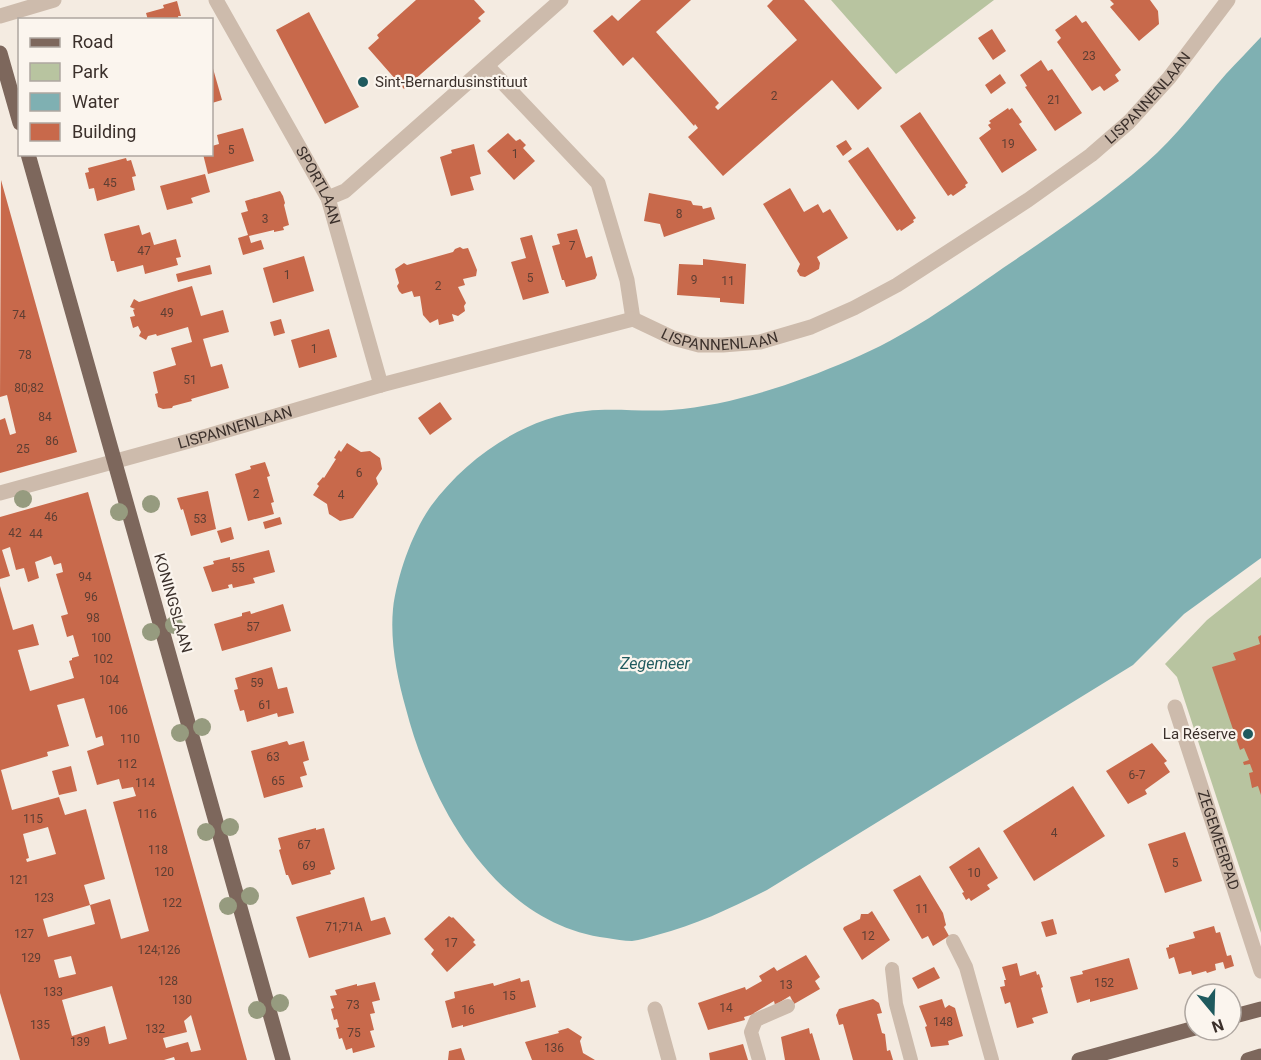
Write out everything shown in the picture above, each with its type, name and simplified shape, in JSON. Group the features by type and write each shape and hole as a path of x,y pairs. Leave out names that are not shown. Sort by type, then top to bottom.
{"main road":[{"path":"0,53 18,116"},
{"name":"KONINGSLAAN","path":"29,156 284,1060"},
{"path":"1243,1014 1261,1009"},
{"path":"1080,1060 1183,1031"},
{"path":"1248,1060 1261,1056"}],"street":[{"path":"0,16 54,0"},
{"name":"SPORTLAAN","path":"216,0 328,198 381,385"},
{"path":"328,198 345,191 561,0"},
{"name":"LISPANNENLAAN","path":"0,493 381,385 633,319 673,338 699,345 760,342 811,327 897,285 1018,207 1091,155 1129,122 1168,78 1228,0"},
{"path":"487,66 598,183 627,280 633,319"},
{"name":"ZEGEMEERPAD","path":"1175,707 1261,971"},
{"path":"656,1009 669,1060"}],"lane":[{"path":"953,941 966,967 992,1060"},
{"path":"892,969 896,1004 911,1060"},
{"path":"759,1060 752,1032 756,1020 788,1006"}],"green space":[{"path":"831,0 994,0 896,74"},
{"path":"1261,577 1261,933 1177,677 1165,664 1207,620"}],"water":[{"name":"Zegemeer","path":"1261,37 1261,558 1184,614 1133,665 767,890 713,916 644,938 632,941 619,940 568,928 533,910 502,885 475,855 452,821 432,784 406,709 395,659 392,634 393,609 402,569 424,517 445,488 462,471 499,442 541,421 586,411 671,410 740,398 807,377 890,341 966,293 1112,191 1168,142"}],"building":[{"path":"416,0 474,0 485,12 478,18 481,21 404,89 368,48 379,38 377,35"},
{"path":"641,0 691,0 656,32 719,103 715,107 718,110 797,40 767,6 773,0 804,0 882,88 858,110 832,80 723,176 688,137 698,128 695,124 694,126 633,57 623,66 593,31 612,15 618,21"},
{"path":"1110,0 1150,0 1158,11 1159,24 1139,41 1110,7 1114,4"},
{"path":"177,1 181,16 178,16 178,18 147,18 146,13 164,8 163,5"},
{"path":"309,12 359,107 325,124 276,30"},
{"path":"1076,15 1082,23 1086,21 1121,70 1115,75 1119,81 1104,91 1100,86 1092,91 1057,42 1061,38 1055,30"},
{"path":"992,29 1006,51 993,60 978,38"},
{"path":"1041,60 1048,71 1052,69 1082,113 1055,131 1025,87 1027,86 1020,75"},
{"path":"213,68 222,100 213,103"},
{"path":"1000,74 1006,83 991,94 985,85"},
{"path":"1008,108 1009,110 1012,108 1022,122 1019,124 1037,150 1002,173 979,138 991,129 988,125 991,123 989,121"},
{"path":"920,112 968,183 953,196 951,194 948,196 900,126"},
{"path":"243,128 254,161 208,174 204,156 213,156 213,146 219,144 217,135"},
{"path":"508,133 516,141 520,139 526,145 523,148 535,161 514,180 487,151"},
{"path":"846,140 852,149 843,156 836,146"},
{"path":"474,144 481,174 470,177 474,190 451,196 440,157 452,153 451,150"},
{"path":"868,147 916,218 901,231 900,229 897,231 848,161"},
{"path":"126,158 127,161 131,160 136,176 132,177 135,190 97,201 94,188 89,189 85,173 89,172 88,168"},
{"path":"205,174 210,192 191,198 193,203 167,210 160,186"},
{"path":"1,180 77,452 0,473 0,420 5,418 10,435 16,433 7,395 0,397"},
{"path":"790,188 804,212 818,204 823,213 830,209 848,238 817,257 820,263 819,269 805,277 800,276 797,271 800,264 763,204"},
{"path":"280,191 289,225 283,227 284,230 249,236 251,243 261,240 264,249 243,255 238,238 248,235 241,213 248,211 245,201"},
{"path":"649,193 691,201 693,205 702,206 703,209 711,207 715,219 664,237 660,224 644,221"},
{"path":"139,225 142,235 150,232 154,245 176,239 181,257 176,258 178,265 145,274 143,265 117,272 114,261 111,261 104,234"},
{"path":"577,229 586,258 592,256 597,275 595,279 566,287 552,246 560,244 557,234"},
{"path":"532,235 549,293 523,300 511,262 526,258 520,238"},
{"path":"460,247 468,248 477,270 476,276 463,279 465,285 458,287 466,303 465,311 458,316 452,314 454,321 439,325 438,319 430,323 423,315 420,296 414,297 412,291 402,294 399,291 395,269 404,263 407,265 453,252"},
{"path":"304,256 314,291 273,303 263,268"},
{"path":"703,259 746,264 744,304 720,302 720,298 677,295 679,264 703,265"},
{"path":"210,265 212,274 178,282 176,274"},
{"path":"192,286 201,316 223,310 229,332 203,339 211,367 222,364 229,388 163,409 158,407 155,394 158,393 153,372 176,365 171,348 192,342 188,327 157,336 156,334 148,336 146,340 139,336 141,332 138,326 133,328 130,317 135,316 133,310 135,309 130,307 134,299 139,302"},
{"path":"281,319 285,333 274,336 270,322"},
{"path":"329,329 337,357 299,368 291,340"},
{"path":"440,402 452,419 430,435 418,418"},
{"path":"347,443 361,452 370,451 380,458 382,469 376,478 378,484 353,518 340,521 329,514 327,504 313,495 319,486 317,484 324,478 339,450 341,452"},
{"path":"265,462 270,476 267,477 274,502 271,503 274,514 248,521 235,474 251,469 250,466"},
{"path":"208,491 216,529 191,536 183,509 181,510 177,498"},
{"path":"88,492 247,1060 175,1060 174,1057 164,1060 20,1060 0,993 0,586 13,630 33,624 39,645 18,650 30,691 74,678 69,661 79,656 73,635 67,637 61,616 68,614 56,574 63,572 61,563 54,565 51,556 35,562 39,578 28,582 24,568 16,570 10,547 2,550 10,576 0,579 0,517","holes":["84,698 96,738 102,736 104,745 87,751 97,785 119,779 122,789 133,787 136,796 113,802 149,931 121,939 110,899 90,905 84,885 105,879 86,809 65,815 59,797 12,810 1,770 48,756 47,752 69,746 57,705","48,827 56,854 27,862 26,859 29,858 23,834","90,905 95,924 48,937 43,919","71,956 76,974 59,978 54,960","112,986 127,1039 109,1044 105,1026 72,1036 62,1000","191,1015 201,1050 191,1052 188,1042 166,1048 163,1038 187,1032 184,1021"]},
{"path":"280,517 282,524 265,529 263,522"},
{"path":"231,527 234,539 221,543 217,531"},
{"path":"269,550 275,572 253,578 255,583 233,588 232,584 228,585 229,588 212,592 203,567 214,564 213,561 230,557 230,560"},
{"path":"283,604 291,631 222,651 214,624 242,616 242,613 250,611 251,614"},
{"name":"La Réserve","path":"1261,635 1261,795 1258,786 1252,788 1249,773 1253,772 1250,764 1244,765 1243,762 1249,760 1244,748 1240,750 1212,667 1236,660 1233,653 1260,644 1258,637"},
{"path":"272,667 278,689 287,687 294,713 278,717 277,713 247,722 244,710 240,711 234,690 238,689 235,678"},
{"path":"287,741 289,745 304,741 309,760 303,762 307,775 300,777 303,787 264,798 251,751"},
{"path":"1152,743 1167,761 1164,763 1170,772 1145,790 1147,794 1128,804 1106,771"},
{"path":"71,766 77,791 59,795 52,771"},
{"path":"1073,786 1105,836 1034,881 1003,831"},
{"path":"316,828 316,830 324,828 335,869 330,871 331,874 292,885 286,875 278,838"},
{"path":"1185,832 1202,881 1165,893 1148,844"},
{"path":"979,847 998,878 987,885 990,889 971,901 969,898 966,900 962,893 964,892 949,867"},
{"path":"920,875 943,913 946,925 944,927 949,936 933,946 928,936 922,939 893,890"},
{"path":"364,897 371,921 385,917 391,934 309,958 296,917"},
{"path":"872,911 890,940 862,960 843,929 860,919 861,914 868,914"},
{"path":"449,916 453,917 475,940 473,942 476,945 447,972 431,954 434,950 424,939"},
{"path":"1053,919 1057,934 1046,937 1041,922"},
{"path":"1214,926 1216,933 1220,932 1227,956 1231,955 1234,966 1225,969 1223,962 1215,964 1216,970 1207,973 1206,971 1192,975 1191,971 1179,974 1174,957 1169,959 1166,948 1169,945 1195,938 1193,932"},
{"path":"806,955 820,977 815,981 820,989 794,1004 790,996 775,1005 774,1001 754,1014 744,1017 745,1020 708,1030 698,1003 745,987 746,990 762,981 759,976 774,967 777,971"},
{"path":"1129,958 1138,989 1090,1002 1090,999 1077,1003 1070,977 1083,974 1082,971"},
{"path":"1017,963 1020,976 1036,971 1037,975 1039,974 1048,1013 1032,1018 1034,1023 1017,1028 1010,1002 1005,1004 1000,987 1005,986 1004,980 1006,980 1002,967"},
{"path":"934,967 940,978 918,989 912,978"},
{"path":"520,978 521,982 529,980 536,1007 452,1028 445,1001 455,998 454,992 493,983 494,986"},
{"path":"375,982 380,1000 372,1002 375,1013 370,1014 374,1030 370,1031 375,1047 353,1053 352,1048 346,1050 342,1038 339,1039 336,1028 339,1027 337,1019 334,1020 331,1009 334,1008 330,996 337,995 335,990"},
{"path":"873,999 879,1003 882,1013 877,1014 882,1033 885,1034 887,1051 890,1050 893,1060 853,1060 843,1024 839,1025 836,1015 839,1009"},
{"path":"942,999 945,1008 949,1005 955,1008 963,1036 948,1041 949,1045 931,1047 925,1027 927,1026 919,1006"},
{"path":"568,1028 582,1037 580,1041 583,1053 595,1060 532,1060 525,1042 559,1033 558,1031"},
{"path":"809,1028 820,1060 785,1060 781,1037"},
{"path":"743,1044 748,1060 710,1060 709,1053"},
{"path":"461,1048 465,1060 448,1060 449,1051"}],"place":[{"name":"Sint-Bernardusinstituut","path":"363,82"},
{"name":"La Réserve","path":"1248,734"}]}
